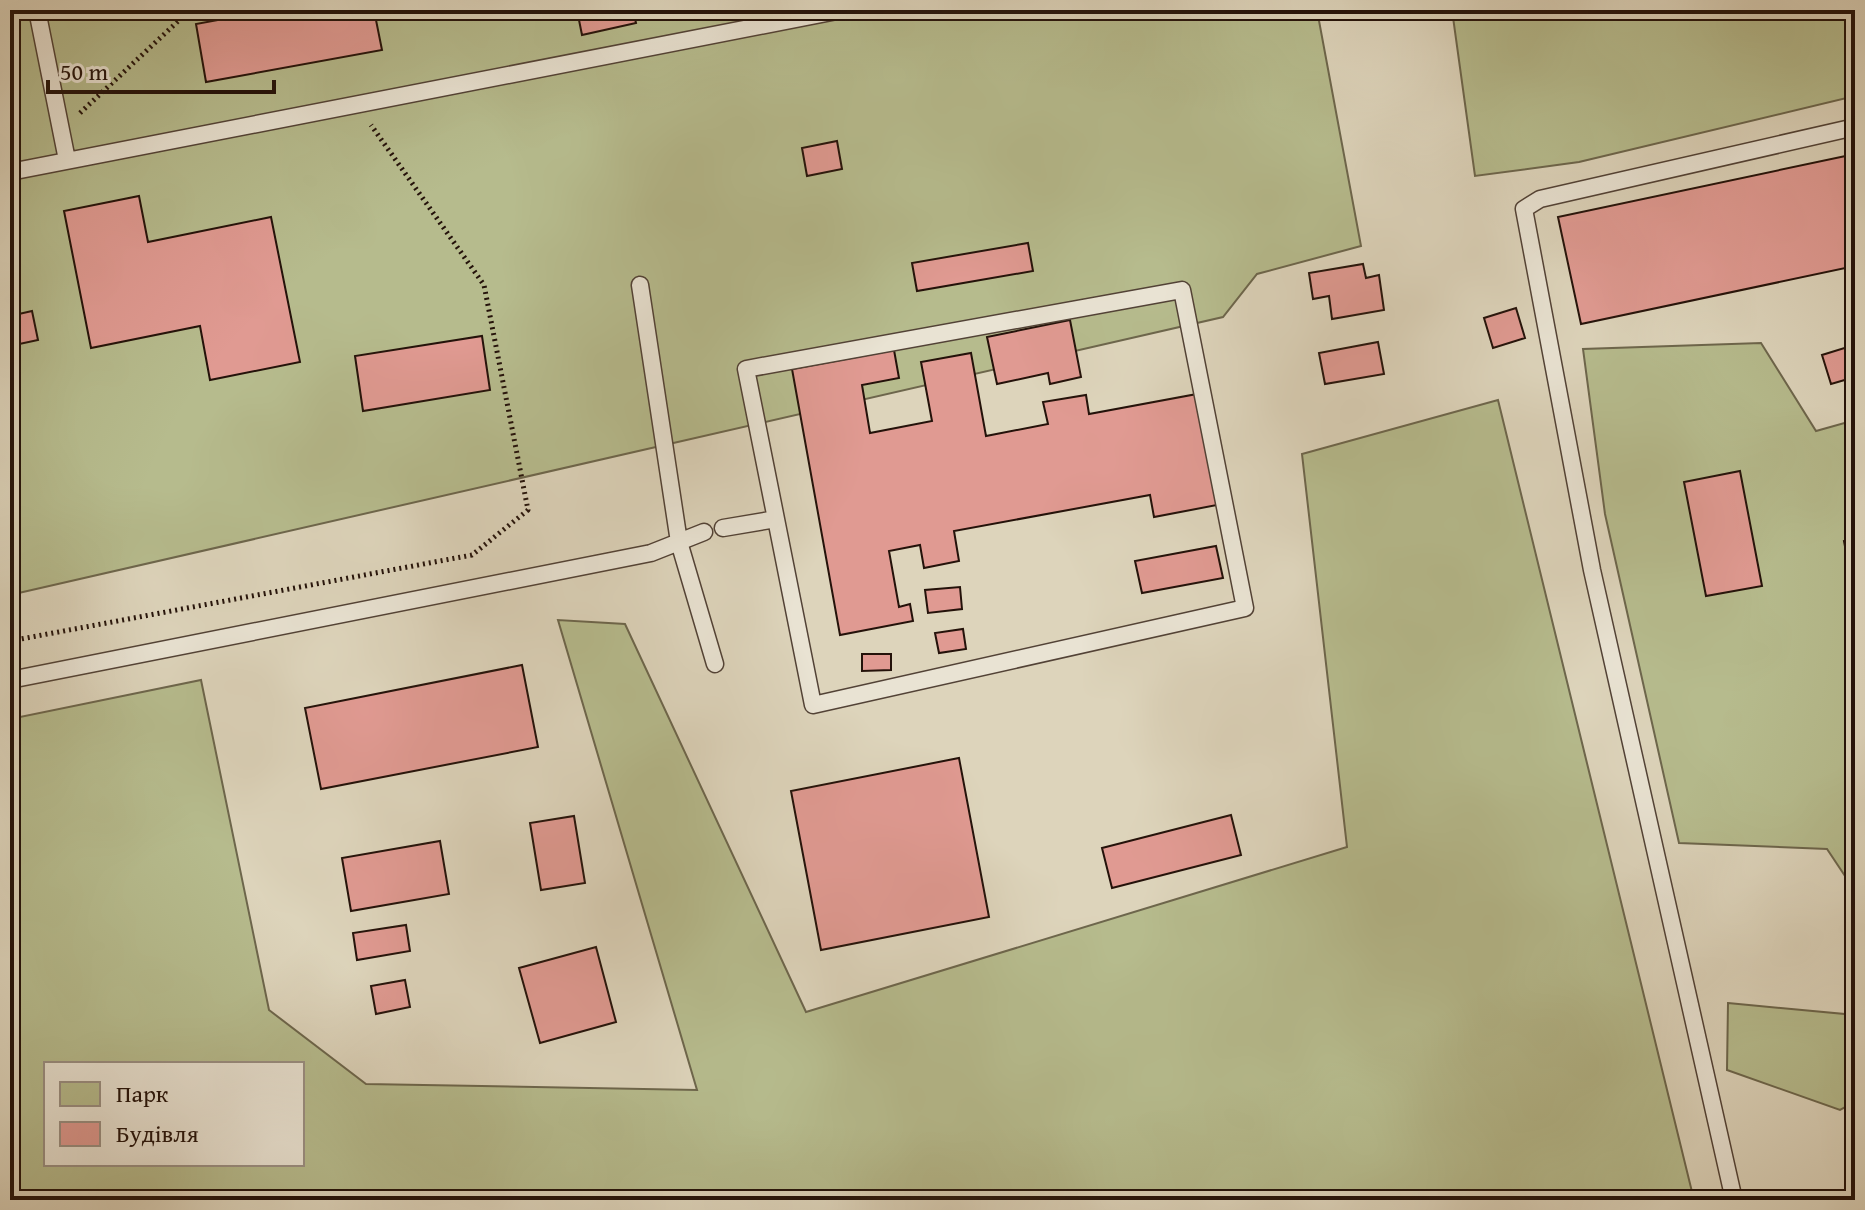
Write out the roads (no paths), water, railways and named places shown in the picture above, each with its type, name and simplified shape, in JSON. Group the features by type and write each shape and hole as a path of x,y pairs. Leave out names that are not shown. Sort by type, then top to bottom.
{"lane":[{"path":"37,10 67,160"},
{"path":"10,172 842,10"},
{"path":"1734,1200 1592,570 1524,209 1540,199 1855,127"},
{"path":"640,285 679,542 715,664"},
{"path":"1182,290 1245,608 813,705 776,519 746,369 1182,290"},
{"path":"723,528 776,519"},
{"path":"10,680 651,553 704,532"}]}
